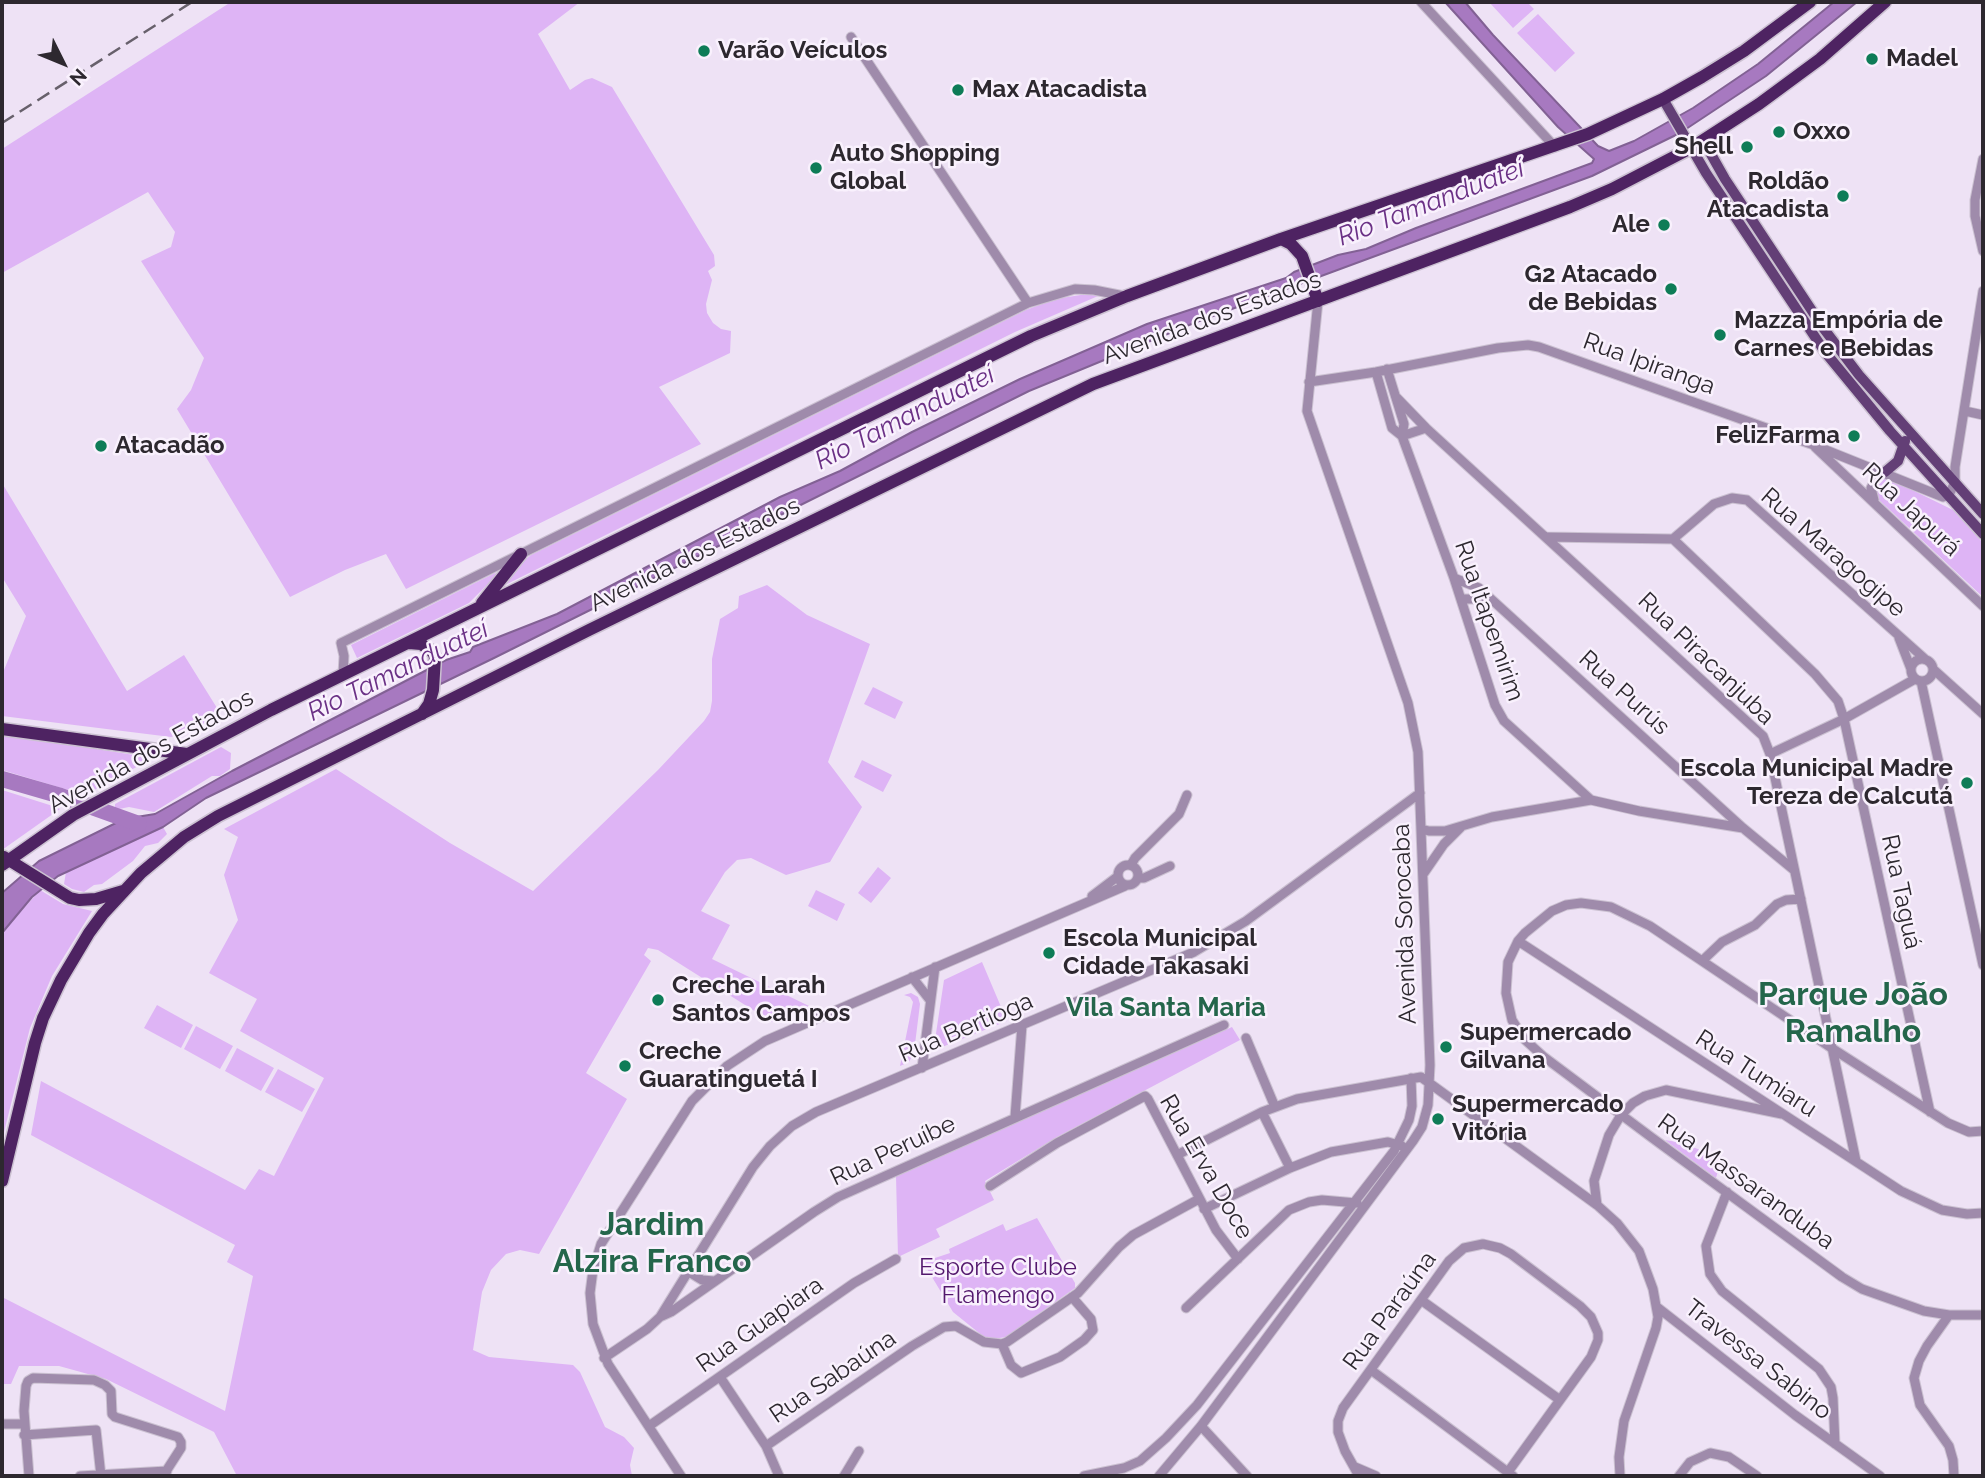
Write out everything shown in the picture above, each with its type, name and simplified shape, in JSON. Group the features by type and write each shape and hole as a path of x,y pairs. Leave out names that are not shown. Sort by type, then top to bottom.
{"highway":[{"name":"Avenida dos Estados","path":"4,861 74,815 187,754 478,607 1031,336 1127,296 1281,239 1588,134 1663,99 1744,51 1810,2"},
{"name":"Avenida dos Estados","path":"2,1181 31,1057 43,1018 61,980 89,933 123,890 184,836 218,816 627,611 1093,384 1612,189 1687,142 1703,140 1759,104 1803,72 1885,2"},
{"path":"1281,239 1291,244 1302,256 1318,301"},
{"path":"478,607 521,554"},
{"path":"409,643 421,643 433,652 435,657 436,671 431,696 422,714"},
{"path":"2,729 187,754"},
{"path":"4,861 59,892 79,900 96,899 123,890"}],"main road":[{"path":"1663,99 1687,142 1819,345 1983,534"},
{"path":"1703,140 1725,179 1824,329 1859,374 1983,514"},
{"path":"1883,472 1898,461 1903,444 1909,437 1914,437"}],"street":[{"path":"1421,2 1559,145"},
{"path":"851,37 1028,303"},
{"path":"1983,159 1981,186 1975,200 1975,216 1983,251"},
{"path":"344,674 341,643 1028,303 1075,289 1094,289 1127,296"},
{"path":"1949,495 1955,482 1955,467 1983,291"},
{"name":"Avenida Sorocaba","path":"1084,1476 1131,1466 1167,1438 1197,1405 1354,1203 1424,1120 1430,1083 1418,752 1408,703 1307,411 1318,301"},
{"name":"Rua Ipiranga","path":"1309,382 1528,345 1559,352 1811,444 1935,495 1949,495"},
{"name":"Rua Itapemirim","path":"1387,369 1404,424 1402,436 1462,599 1499,713 1509,726 1591,800 1639,811 1744,828"},
{"name":"Rua Itapemirim","path":"1376,372 1392,428 1402,436"},
{"name":"Rua Piracanjuba","path":"1397,398 1426,428 1763,736 1770,754 1856,1161"},
{"path":"1965,411 1983,415"},
{"path":"1402,436 1426,428"},
{"name":"Rua Japurá","path":"1811,444 1983,606"},
{"path":"1874,502 1871,488 1883,472"},
{"name":"Rua Maragogipe","path":"1673,539 1714,504 1732,498 1747,500 1931,664 1925,677 1983,965"},
{"path":"1547,537 1673,539"},
{"name":"Rua Taguá","path":"1673,539 1829,688 1838,701 1930,1112"},
{"name":"Rua Purús","path":"1454,578 1479,588 1794,870"},
{"path":"1462,599 1490,599"},
{"name":"Rua Maragogipe","path":"1898,636 1911,669 1925,677"},
{"path":"1911,669 1917,660 1925,659"},
{"path":"1770,754 1925,677 1946,680 1983,714"},
{"name":"Rua Bertioga","path":"660,1317 753,1167 770,1146 792,1126 804,1118 1213,942 1420,793"},
{"path":"1131,865 1179,814 1187,795"},
{"path":"1421,829 1436,832 1492,817 1591,800"},
{"path":"1423,874 1444,844 1464,825"},
{"path":"681,1476 604,1358 596,1336 590,1303 593,1270 606,1234 692,1101 727,1066 759,1044 1086,902 1133,885 1138,878 1137,870 1131,865 1123,866 1118,877 1086,902"},
{"path":"1138,878 1144,878 1170,866"},
{"path":"1118,877 1125,886"},
{"path":"1702,961 1722,942 1755,925 1777,904 1801,899"},
{"name":"Rua Massaranduba","path":"1983,1131 1969,1132 1930,1112 1702,961 1633,917 1611,907 1595,904 1566,905 1552,911 1518,941 1508,962 1506,993 1516,1028 1544,1057 1621,1115 1850,1282 1879,1296 1924,1311 1949,1315 1983,1315"},
{"name":"Rua Tumiaru","path":"1518,941 1901,1191 1942,1210 1967,1214 1983,1213"},
{"path":"922,1068 936,967"},
{"path":"912,976 930,1000"},
{"path":"1015,1117 1022,1025"},
{"name":"Rua Peruíbe","path":"604,1358 838,1197 1224,1025"},
{"path":"1246,1038 1275,1107"},
{"path":"1177,1155 1262,1112 1312,1095 1411,1078 1421,1077 1430,1083 1597,1205 1633,1242 1645,1264 1657,1307 1656,1328 1624,1421 1620,1476"},
{"path":"1205,1209 1290,1168 1339,1150 1388,1143 1403,1147 1412,1106 1411,1078"},
{"path":"1597,1205 1594,1181 1609,1135 1621,1115 1645,1096 1675,1090 1782,1114"},
{"name":"Rua Erva Doce","path":"990,1186 1057,1143 1140,1097 1148,1099 1216,1230 1238,1259"},
{"path":"1262,1112 1290,1168"},
{"name":"Avenida Sorocaba","path":"1159,1476 1200,1426 1365,1205 1403,1147"},
{"path":"1727,1192 1706,1247 1710,1274 1722,1291 1819,1369 1833,1398 1835,1444"},
{"path":"1072,1297 1093,1322 1093,1330 1084,1340 1052,1361 1021,1373 1011,1365 1002,1344 1072,1297 1133,1235 1199,1199"},
{"path":"1186,1308 1281,1217 1297,1206 1322,1200 1365,1205"},
{"name":"Rua Paraúna","path":"1357,1472 1341,1444 1338,1432 1338,1420 1343,1408 1450,1261 1464,1248 1483,1244 1511,1254 1580,1306 1595,1325 1598,1340 1595,1349 1511,1474"},
{"name":"Rua Guapiara","path":"649,1426 854,1283 896,1259"},
{"path":"689,1272 702,1280 714,1281"},
{"path":"1421,1300 1560,1400"},
{"name":"Travessa Sabino","path":"1657,1307 1880,1476"},
{"path":"1949,1315 1927,1346 1914,1378 1920,1405 1949,1446 1954,1476"},
{"name":"Rua Sabaúna","path":"766,1446 944,1327 956,1326 979,1340 1002,1344"},
{"path":"1371,1370 1511,1474"},
{"path":"720,1377 766,1446 779,1476"},
{"path":"29,1476 23,1424 27,1381 33,1378 94,1380 111,1391 112,1414 178,1437 181,1441 181,1448 165,1473 80,1476"},
{"path":"2,1424 23,1424"},
{"path":"1200,1426 1247,1476"},
{"path":"24,1435 96,1430 101,1475"},
{"path":"844,1476 859,1451"},
{"path":"1679,1476 1690,1462 1710,1453 1729,1457 1757,1476"},
{"path":"1357,1472 1376,1476"}],"green space":[{"path":"231,2 580,2 538,34 570,90 592,78 612,87 714,255 715,266 708,271 712,280 706,304 707,313 721,329 731,331 730,353 659,387 701,444 406,589 386,554 345,570 290,597 177,409 191,390 204,358 141,261 171,247 175,232 148,192 2,273 2,149"},
{"path":"1489,2 1527,2 1534,9 1513,28"},
{"path":"1538,14 1575,53 1555,72 1517,33"},
{"path":"1087,294 1098,296 1015,332 503,586 531,555 1026,310 1055,299"},
{"path":"1884,479 1890,479 1953,510 1983,543 1983,597 1877,498 1877,484"},
{"path":"2,483 127,691 184,655 222,716 171,737 2,716 2,675 26,616 2,577"},
{"path":"495,573 497,575 469,603 357,658 351,645"},
{"path":"767,585 807,615 870,644 828,762 862,807 830,862 786,875 751,858 737,860 725,872 701,911 730,925 712,959 809,1006 772,1022 658,950 648,948 644,955 651,961 586,1073 627,1099 539,1254 520,1250 506,1254 491,1270 482,1292 473,1350 489,1357 573,1365 580,1372 605,1427 624,1437 634,1448 630,1465 632,1476 237,1476 214,1432 106,1379 59,1366 19,1366 11,1384 2,1384 2,1297 225,1411 253,1276 227,1262 235,1245 31,1135 41,1081 245,1190 259,1169 274,1176 324,1078 240,1031 257,999 209,973 238,920 224,875 238,837 224,829 336,769 450,843 533,891 658,770 704,721 710,712 712,701 712,659 720,619 738,608 739,596"},
{"path":"873,687 903,702 895,719 864,704"},
{"path":"2,734 153,758 85,795 2,770"},
{"path":"221,747 231,753 230,769 220,776 212,776 154,812 129,807 115,808 115,804"},
{"path":"862,760 892,775 883,792 854,777"},
{"path":"2,790 56,807 60,809 2,850"},
{"path":"163,827 167,834 158,843 145,846 133,861 102,884 94,885 84,892 64,884 66,872"},
{"path":"878,867 891,878 871,903 858,893"},
{"path":"40,890 63,904 92,911 52,976 30,1028 2,1140 2,933"},
{"path":"816,890 845,904 837,921 808,906"},
{"path":"982,962 1007,1021 942,1047 935,1040 944,980"},
{"path":"911,993 918,997 920,1004 914,1052 909,1062 900,1066 913,1002 910,997 904,995"},
{"path":"157,1005 193,1025 181,1048 144,1028"},
{"path":"196,1026 233,1046 220,1069 184,1049"},
{"path":"1232,1027 1240,1040 1057,1137 985,1181 994,1200 936,1229 940,1237 898,1257 896,1176"},
{"path":"237,1048 274,1068 261,1091 225,1071"},
{"path":"278,1069 315,1089 302,1112 265,1092"},
{"path":"1665,1140 1722,1157 1716,1178"},
{"name":"Esporte Clube Flamengo","path":"1037,1218 1075,1283 1075,1288 1006,1337 984,1337 953,1312 923,1262 950,1253 949,1249 1003,1224 1006,1231"}],"shaded area":[{"path":"1445,2 1465,2 1598,146 1609,151 1634,141 1693,108 1758,64 1834,2 1857,2 1766,76 1680,133 1592,176 1194,323 1029,391 494,658 206,798 163,827 58,876 32,897 2,933 2,893 39,861 124,819 155,814 446,660 557,614 780,497 840,471 1020,379 1147,324 1286,278 1294,272 1338,255 1366,249 1592,163 1594,159 1558,127"}],"waterway":[{"path":"2,779 61,796 139,824"}],"railway":[{"path":"2,123 192,2"}],"place":[{"name":"Varão Veículos","path":"704,51"},
{"name":"Madel","path":"1872,59"},
{"name":"Max Atacadista","path":"958,90"},
{"name":"Oxxo","path":"1779,132"},
{"name":"Shell","path":"1747,147"},
{"name":"Auto Shopping Global","path":"816,168"},
{"name":"Roldão Atacadista","path":"1843,196"},
{"name":"Ale","path":"1664,225"},
{"name":"G2 Atacado de Bebidas","path":"1671,289"},
{"name":"Mazza Empória de Carnes e Bebidas","path":"1720,335"},
{"name":"FelizFarma","path":"1854,436"},
{"name":"Atacadão","path":"101,446"},
{"name":"Escola Municipal Madre Tereza de Calcutá","path":"1967,783"},
{"name":"Escola Municipal Cidade Takasaki","path":"1049,953"},
{"name":"Creche Larah Santos Campos","path":"658,1000"},
{"name":"Supermercado Gilvana","path":"1446,1047"},
{"name":"Creche Guaratinguetá I","path":"625,1066"},
{"name":"Supermercado Vitória","path":"1438,1119"}],"district":[{"name":"Vila Santa Maria","path":"1166,1008"},
{"name":"Parque João Ramalho","path":"1853,1014"},
{"name":"Jardim Alzira Franco","path":"652,1244"}],"water label":[{"name":"Rio Tamanduateí","path":"1431,203"},
{"name":"Rio Tamanduateí","path":"905,418"},
{"name":"Rio Tamanduateí","path":"398,671"}]}
